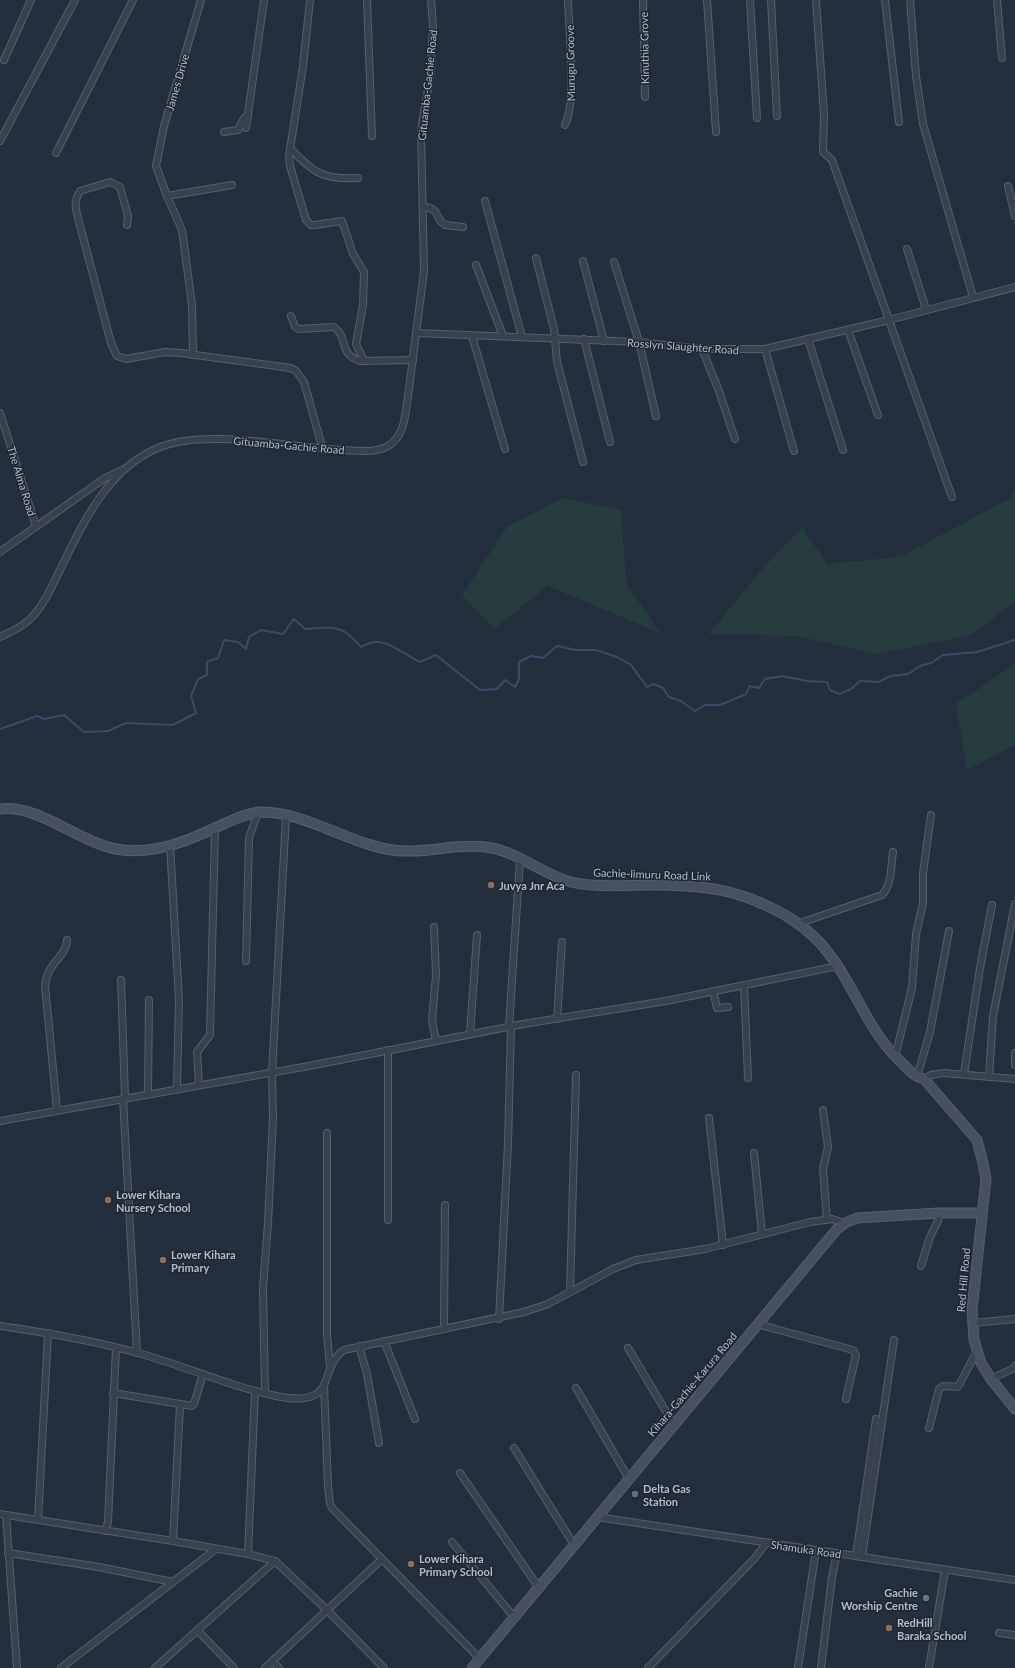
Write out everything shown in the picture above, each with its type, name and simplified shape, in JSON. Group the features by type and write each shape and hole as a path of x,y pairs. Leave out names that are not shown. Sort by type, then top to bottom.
{"main road":[{"name":"Gachie-limuru Road Link","path":"0,809 11,808 28,812 100,845 124,850 154,849 186,841 235,819 258,812 286,816 385,849 405,852 465,846 487,847 520,859 570,881 602,887 694,886 724,890 751,899 807,930 822,945 838,966 878,1036 895,1057 921,1078 977,1140 986,1179 982,1213"},
{"path":"845,1222 857,1218 939,1213 982,1213"},
{"name":"Red Hill Road","path":"982,1213 972,1322 980,1363 991,1380 1015,1409"},
{"name":"Kihara-Gachie-Karura Road","path":"472,1668 757,1324 837,1229 845,1222"}],"street":[{"path":"4,60 31,0"},
{"path":"0,141 75,0"},
{"path":"56,154 133,0"},
{"name":"James Drive","path":"167,196 156,166 164,126 201,0"},
{"path":"246,128 264,0"},
{"path":"310,0 303,66 290,148 290,166 306,220 311,225 342,221 354,254 363,267 363,305 356,344 364,361"},
{"path":"367,0 372,136"},
{"name":"Gituamba-Gachie Road","path":"0,637 28,621 40,608 84,522 98,500 125,468 141,457 160,447 185,442 221,439 323,450 373,450 387,447 399,436 404,425 424,271 421,131 431,71 433,25 431,0"},
{"name":"Murugu Groove","path":"565,125 569,116 571,91 568,0"},
{"name":"Kinuthia Grove","path":"643,0 645,97"},
{"path":"707,0 716,132"},
{"path":"750,0 757,118"},
{"path":"771,0 777,116"},
{"path":"816,0 824,115 823,152 832,160 952,497"},
{"path":"885,0 899,122"},
{"path":"910,0 916,76 923,124 973,297"},
{"path":"997,0 1002,58"},
{"path":"224,132 238,130 244,118 248,116"},
{"path":"290,148 302,161 321,174 331,178 358,178"},
{"path":"127,225 128,216 120,187 110,182 80,191 76,197 74,203 112,343 117,356 126,359 165,352 249,361 296,371 304,382 323,450"},
{"path":"193,355 192,305 183,236 167,196 232,185"},
{"path":"1008,186 1015,216"},
{"path":"485,201 522,337"},
{"path":"422,206 435,210 442,224 463,227"},
{"path":"907,250 926,309"},
{"path":"536,258 554,329 557,362 583,462"},
{"path":"583,261 604,341"},
{"path":"614,262 639,342 656,416"},
{"path":"476,265 503,336"},
{"name":"Rosslyn Slaughter Road","path":"416,333 639,342 702,349 765,349 889,320 926,309 1015,287"},
{"path":"291,316 295,327 299,329 334,327 340,335 345,350 349,356 354,359 364,361 413,360"},
{"path":"848,330 878,415"},
{"path":"472,336 505,449"},
{"path":"584,339 610,442"},
{"path":"808,339 843,450"},
{"path":"702,349 736,439"},
{"path":"765,349 794,451"},
{"name":"The Alma Road","path":"0,413 36,526"},
{"path":"0,552 105,478 125,468"},
{"path":"246,961 249,838 258,812"},
{"path":"895,1057 912,988 916,934 923,903 923,873 931,815"},
{"path":"265,1393 263,1288 272,1140 272,1073 286,816"},
{"path":"199,1085 197,1052 210,1035 215,828"},
{"path":"170,845 179,1000 177,1089"},
{"path":"797,924 882,895 887,890 889,883 893,852"},
{"path":"499,1319 507,1152 510,982 520,859"},
{"path":"989,1077 994,1016 1015,904"},
{"path":"964,1074 980,968 992,905"},
{"path":"434,927 436,975 432,1020 436,1041"},
{"path":"949,931 921,1078 935,1074 964,1074 1015,1079"},
{"path":"470,1034 477,935"},
{"path":"57,1110 45,986 46,974 66,947 67,940"},
{"path":"557,1019 562,942"},
{"path":"0,1121 272,1073 470,1034 713,991 838,966"},
{"path":"121,980 124,1098 137,1353"},
{"path":"744,985 748,1078"},
{"path":"713,991 717,1008 728,1007"},
{"path":"148,1094 149,1000"},
{"path":"388,1050 388,1220"},
{"path":"1015,1053 1015,1065"},
{"path":"570,1292 571,1208 576,1075"},
{"path":"822,1110 828,1147 823,1168 827,1220"},
{"path":"709,1118 723,1245"},
{"path":"327,1133 327,1334 330,1366"},
{"path":"754,1153 762,1234"},
{"path":"444,1328 445,1205"},
{"path":"921,1266 930,1237 938,1221 939,1213"},
{"path":"0,1326 78,1338 137,1353 255,1391 282,1398 306,1398 317,1394 324,1385 330,1366 341,1352 359,1346 444,1328 499,1319 548,1304 613,1269 636,1260 723,1245 810,1222 827,1220 845,1222"},
{"path":"972,1322 1015,1318"},
{"path":"757,1324 853,1350 856,1355 846,1399"},
{"path":"38,1520 48,1333"},
{"path":"859,1556 894,1340"},
{"path":"384,1341 415,1419"},
{"path":"359,1346 367,1374 379,1443"},
{"path":"105,1531 108,1522 116,1348"},
{"path":"628,1348 674,1425"},
{"path":"929,1428 938,1389 943,1386 955,1388 960,1385 977,1351"},
{"path":"991,1380 1015,1366"},
{"path":"113,1393 189,1406 194,1404 203,1374"},
{"path":"324,1385 330,1504 338,1514 480,1659"},
{"path":"576,1388 629,1479"},
{"path":"248,1554 255,1391"},
{"path":"173,1541 180,1405"},
{"path":"859,1556 876,1419"},
{"path":"514,1448 574,1545"},
{"path":"460,1472 539,1588"},
{"path":"17,1668 8,1554 3,1514 173,1541 248,1554 275,1561 327,1610 384,1668"},
{"name":"Shamuka Road","path":"597,1517 1015,1580"},
{"path":"452,1542 514,1617"},
{"path":"648,1668 755,1558 766,1543"},
{"path":"61,1668 216,1549"},
{"path":"798,1668 816,1550"},
{"path":"821,1668 832,1577 837,1553"},
{"path":"8,1554 99,1568 173,1582"},
{"path":"264,1668 382,1559"},
{"path":"154,1668 275,1561"},
{"path":"929,1668 945,1570"},
{"path":"197,1630 234,1668"},
{"path":"1000,1633 1015,1635"},
{"path":"272,1661 279,1668"}],"green space":[{"path":"1015,489 1015,602 971,635 876,654 797,636 709,634 763,568 802,527 827,564 900,557 1011,498"},
{"path":"563,498 621,510 626,583 660,633 548,586 494,629 462,595 507,527"},
{"path":"1015,664 1015,745 967,770 956,704"}],"waterway":[{"path":"0,729 37,716 44,719 64,715 84,732 108,731 126,723 173,725 196,713 191,696 198,679 207,675 207,662 218,658 224,640 238,642 246,649 249,637 261,630 283,634 294,619 305,629 330,628 342,631 348,634 361,647 374,642 387,644 420,662 436,655 480,690 497,689 505,680 515,687 519,679 519,662 531,656 543,658 557,646 576,650 596,650 617,657 631,665 647,687 653,684 663,688 669,697 681,701 695,711 705,705 720,705 746,694 750,686 759,688 765,679 782,676 807,681 827,682 830,690 839,694 851,689 860,681 878,682 891,676 908,674 920,666 931,663 943,655 977,652 1015,640"}],"place":[{"name":"Juvya Jnr Aca","path":"491,885"},
{"name":"Lower Kihara Nursery School","path":"108,1200"},
{"name":"Lower Kihara Primary","path":"163,1260"},
{"name":"Delta Gas Station","path":"635,1494"},
{"name":"Lower Kihara Primary School","path":"411,1564"},
{"name":"Gachie Worship Centre","path":"926,1598"},
{"name":"RedHill Baraka School","path":"889,1628"}]}
